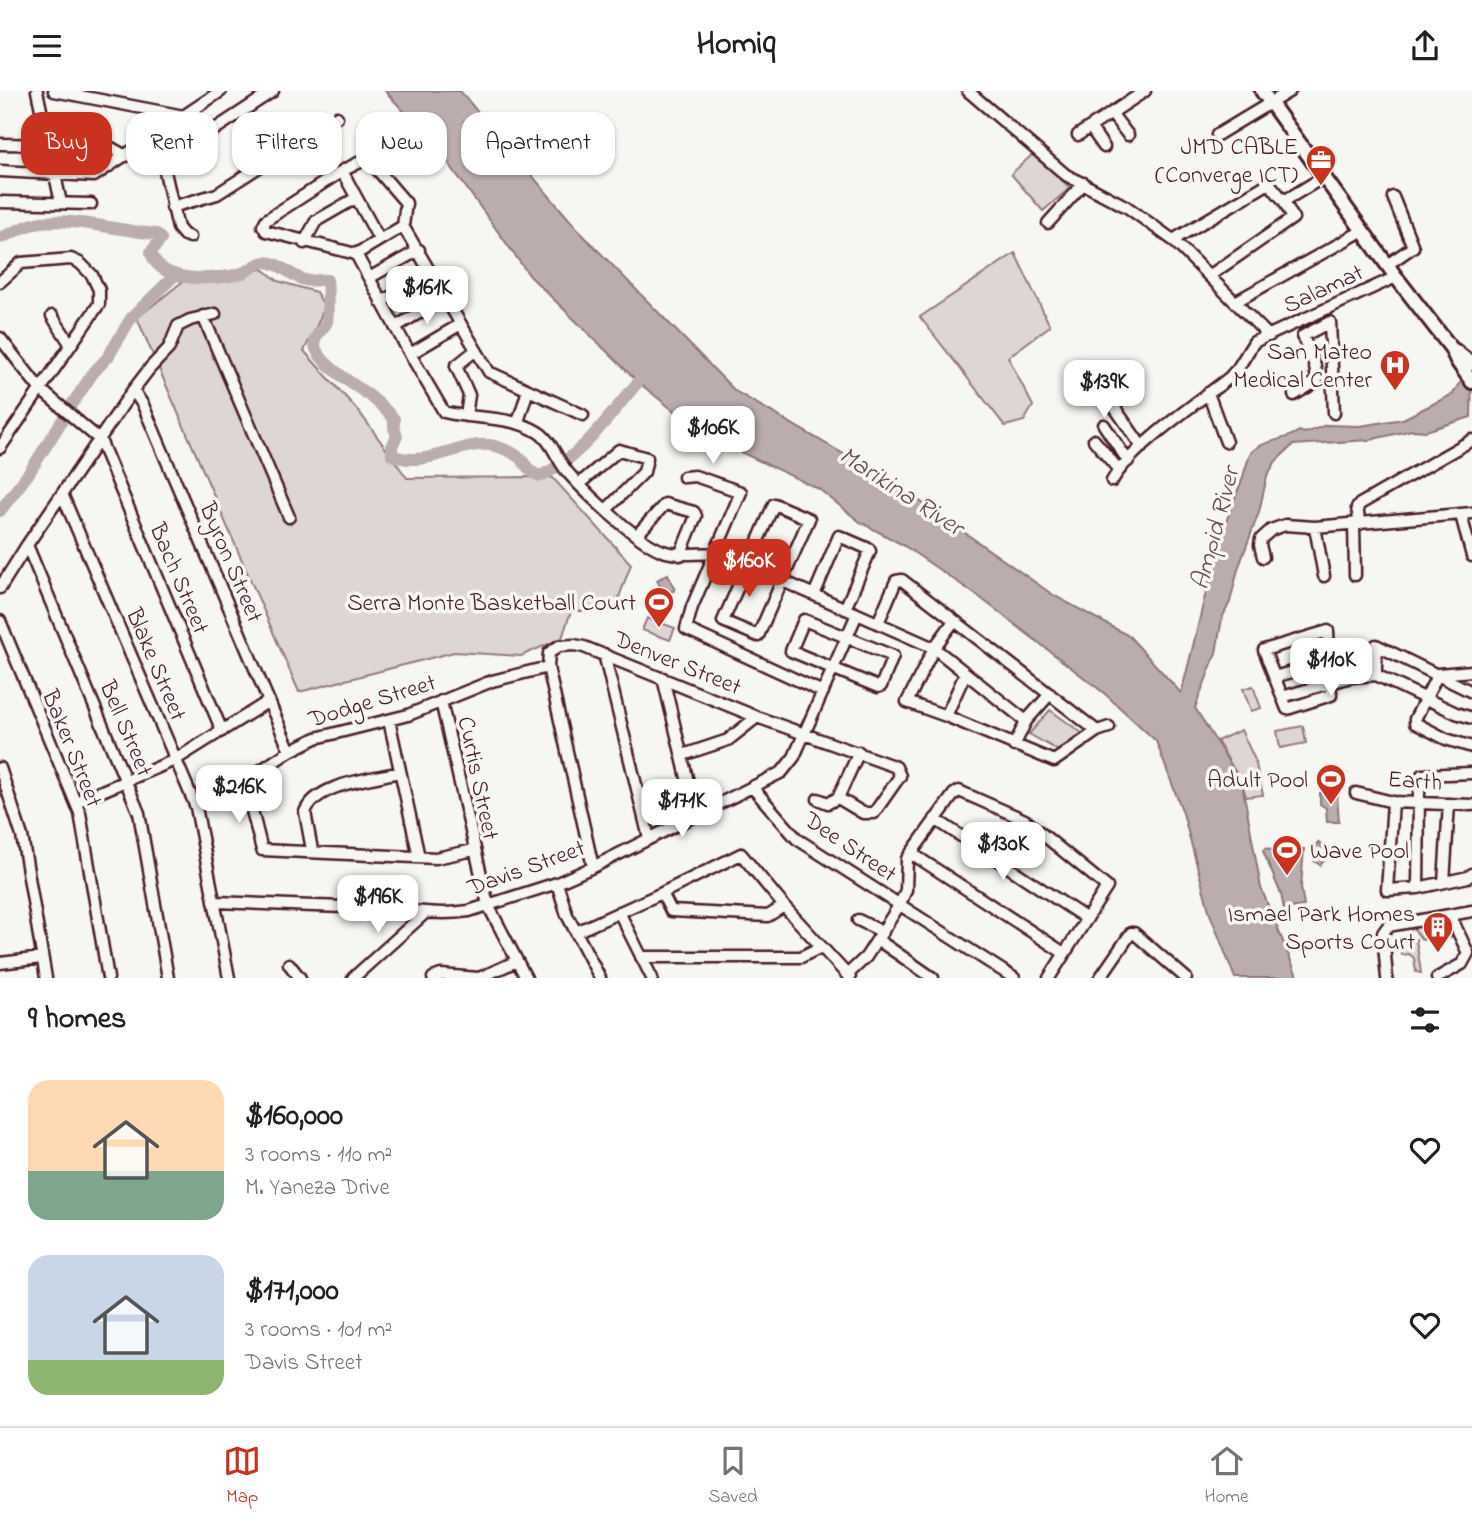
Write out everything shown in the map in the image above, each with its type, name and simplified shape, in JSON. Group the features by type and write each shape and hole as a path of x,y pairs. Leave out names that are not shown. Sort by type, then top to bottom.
{"main road":[{"path":"1266,96 1395,277 1469,373"}],"street":[{"path":"37,91 42,112"},
{"path":"54,91 159,112"},
{"path":"191,112 219,91"},
{"path":"218,127 273,91"},
{"path":"1078,135 1145,91"},
{"path":"1217,135 1266,96 1290,91"},
{"path":"974,93 1066,174 1127,207 1173,240 1269,336"},
{"path":"1111,113 1128,135"},
{"path":"1090,127 1104,147"},
{"path":"0,144 21,145"},
{"path":"112,148 126,156 112,166"},
{"path":"379,239 342,171 363,160 369,160 406,203 403,226 489,372 583,415"},
{"path":"0,171 21,172"},
{"path":"55,175 61,203"},
{"path":"64,175 90,178 98,175"},
{"path":"165,175 180,232 190,237"},
{"path":"172,207 217,194 247,175"},
{"path":"336,175 266,220 263,226 266,231 304,243 356,254 403,226"},
{"path":"1284,201 1322,177"},
{"path":"1048,223 1084,183"},
{"path":"1173,240 1269,183 1293,215 1291,221 1209,276"},
{"path":"1387,265 1413,247 1392,197"},
{"path":"304,243 316,221 356,198"},
{"path":"0,202 92,204"},
{"path":"1235,302 1362,231"},
{"path":"369,278 419,250"},
{"path":"356,254 444,412 518,422 540,433 567,472 579,484 637,535 662,551 680,555 716,553 934,648 1026,721"},
{"path":"0,282 13,268 29,261 71,259 87,268 99,290 99,304 2,441"},
{"path":"381,302 432,273"},
{"name":"Salamat","path":"1118,469 1208,393 1230,378 1250,346 1395,277"},
{"path":"395,327 445,297"},
{"path":"1326,310 1330,322 1334,413"},
{"path":"0,588 26,545 133,390 149,368 169,348 178,326 215,314"},
{"path":"52,316 71,345"},
{"path":"204,316 289,517"},
{"path":"1294,395 1317,381 1315,366 1303,336 1330,322"},
{"path":"410,354 461,324"},
{"path":"0,338 40,389 100,440"},
{"path":"466,416 470,395 456,366 476,350"},
{"path":"1092,375 1142,447"},
{"name":"Byron Street","path":"133,390 143,405 290,751"},
{"path":"518,422 528,390"},
{"path":"1208,393 1226,442"},
{"path":"1104,425 1128,461"},
{"name":"Bach Street","path":"100,440 222,731"},
{"path":"1094,440 1118,469 1112,481"},
{"path":"1356,575 1357,508 1360,504 1472,440"},
{"path":"579,484 619,450 647,458 644,472 607,509"},
{"path":"684,477 695,476 741,492 685,626 688,631 823,692"},
{"name":"Blake Street","path":"62,494 196,807 229,978"},
{"path":"637,535 665,503 694,512 696,516 680,555"},
{"path":"774,504 809,519 758,636 723,621 747,566 774,504"},
{"path":"1263,557 1261,539 1271,530 1285,525 1315,527 1466,514 1472,556"},
{"path":"1315,527 1324,576"},
{"path":"814,595 839,536 869,549 845,609"},
{"name":"Bell Street","path":"26,545 139,813 168,978"},
{"path":"878,623 895,581 902,580 1097,731"},
{"name":"Davis Street","path":"215,902 386,909 424,914 455,913 557,883 593,867 753,788 787,768 857,614"},
{"path":"804,620 847,637 893,656 881,686 791,651 804,620"},
{"name":"Baker Street","path":"0,621 76,802 108,978"},
{"path":"954,621 934,648 907,702 1051,761 1057,760 1097,731 1109,727"},
{"path":"1326,631 1329,633 1330,661 1330,697 1290,710 1287,709 1264,652 1326,631"},
{"name":"Denver Street","path":"548,667 549,653 559,646 574,645 604,654 757,717 896,767 900,776 874,813 863,813 838,798"},
{"path":"1376,675 1376,645 1472,692"},
{"path":"604,654 649,838"},
{"path":"1274,677 1330,661"},
{"path":"548,667 593,867"},
{"name":"Dodge Street","path":"474,851 436,858 261,849 246,792 247,782 290,751 327,734 408,715 492,681 548,667"},
{"path":"1438,674 1472,671"},
{"path":"946,716 965,674"},
{"path":"1438,674 1415,719 1419,726 1446,739 1472,747"},
{"path":"1331,682 1376,675 1462,716 1472,718"},
{"path":"663,678 696,815"},
{"path":"1014,746 1026,721 1050,694"},
{"path":"76,802 175,760 268,701"},
{"name":"Curtis Street","path":"441,701 488,905 526,978"},
{"path":"683,755 728,740 757,717"},
{"path":"389,720 418,857"},
{"path":"818,799 828,803 838,798 859,752"},
{"path":"0,768 22,836 46,978"},
{"path":"312,851 305,812 315,797 332,788 400,772"},
{"path":"1418,888 1421,777 1423,774 1472,773"},
{"name":"Dee Street","path":"753,788 797,839 1014,978"},
{"path":"576,932 741,854 784,906 849,976 866,957 900,904 905,890 907,859 954,794 959,791 1025,820 1106,884 1106,890 1049,978"},
{"name":"Earth","path":"1356,793 1393,801 1472,805"},
{"path":"1393,801 1386,887 1390,891 1418,888 1472,874"},
{"path":"1444,882 1449,804"},
{"path":"935,819 1087,919"},
{"path":"911,853 1065,953"},
{"path":"557,883 563,904 600,978"},
{"path":"662,893 671,911 768,916 784,906"},
{"path":"1387,978 1383,933 1385,929 1472,911"},
{"path":"619,912 652,978"},
{"path":"353,978 424,914"},
{"path":"1437,978 1462,964 1468,953 1450,915"},
{"path":"858,920 933,978"},
{"path":"1100,978 1129,934 1134,933 1186,978"},
{"path":"642,957 800,957 821,947"},
{"path":"0,963 42,958"},
{"path":"433,978 441,975 479,978 517,961"},
{"path":"289,964 300,978"}],"shaded area":[{"path":"1034,153 1070,188 1043,211 1011,174"},
{"path":"1015,253 1050,326 1008,357 1033,406 1024,421 1005,426 920,317"},
{"path":"263,269 278,281 316,292 324,305 323,311 304,351 360,413 407,478 552,477 631,564 614,611 571,611 562,638 521,656 454,652 299,692 137,318 187,278 196,274"},
{"name":"Serra Monte Basketball Court","path":"647,618 675,628 670,640 642,630"},
{"path":"1253,686 1261,708 1251,711 1243,689"},
{"path":"1050,710 1082,733 1061,752 1029,734"},
{"path":"1303,726 1306,743 1280,748 1277,731"},
{"path":"1241,730 1255,760 1263,795 1246,797 1242,783 1217,741"},
{"path":"1445,918 1457,935 1445,939 1441,932 1422,940 1414,929 1421,922"},
{"path":"1405,938 1416,939 1421,973 1416,972 1414,958 1409,954 1402,955 1399,947"}],"water":[{"name":"Marikina River","path":"385,91 460,91 478,112 461,112 461,175 531,175 580,232 735,391 897,485 1053,595 1129,636 1181,693 1214,562 1230,510 1254,449 1299,431 1305,433 1326,425 1360,426 1403,419 1453,394 1472,371 1471,417 1426,431 1412,430 1369,440 1293,445 1276,461 1267,476 1259,512 1238,569 1230,602 1222,618 1216,653 1195,708 1242,783 1261,888 1298,978 1235,978 1210,914 1183,813 1156,741 1104,693 978,596 903,545 860,522 819,489 704,435 638,382 530,276 447,161 447,112 404,112"},
{"path":"668,574 675,590 664,595 657,580"},
{"name":"Adult Pool","path":"1320,793 1337,793 1339,822 1327,822 1326,808 1320,804"},
{"path":"1318,842 1324,848 1325,860 1320,865 1314,861 1313,850"},
{"name":"Wave Pool","path":"1266,848 1277,851 1304,849 1301,887 1304,906 1284,909 1281,894 1263,851"}],"waterway":[{"path":"0,238 41,222 83,223 156,234 161,239 151,252 156,262 177,275 219,278 242,273 266,262 305,280 327,280 327,322 316,337 315,347 327,363 394,419 397,436 392,446 392,455 405,459 432,457 471,446 495,446 517,456 531,471 540,476 572,456 648,371"},
{"path":"71,406 93,373 108,357 131,318 174,276"},
{"path":"0,511 29,473 65,416"}],"place":[{"name":"JMD CABLE (Converge ICT)","path":"1321,187"},
{"name":"San Mateo Medical Center","path":"1395,392"},
{"name":"Serra Monte Basketball Court","path":"659,629"},
{"name":"Adult Pool","path":"1331,806"},
{"name":"Wave Pool","path":"1287,877"},
{"name":"Ismael Park Homes Sports Court","path":"1438,954"}],"water label":[{"name":"Ampid River","path":"1214,528"}]}
